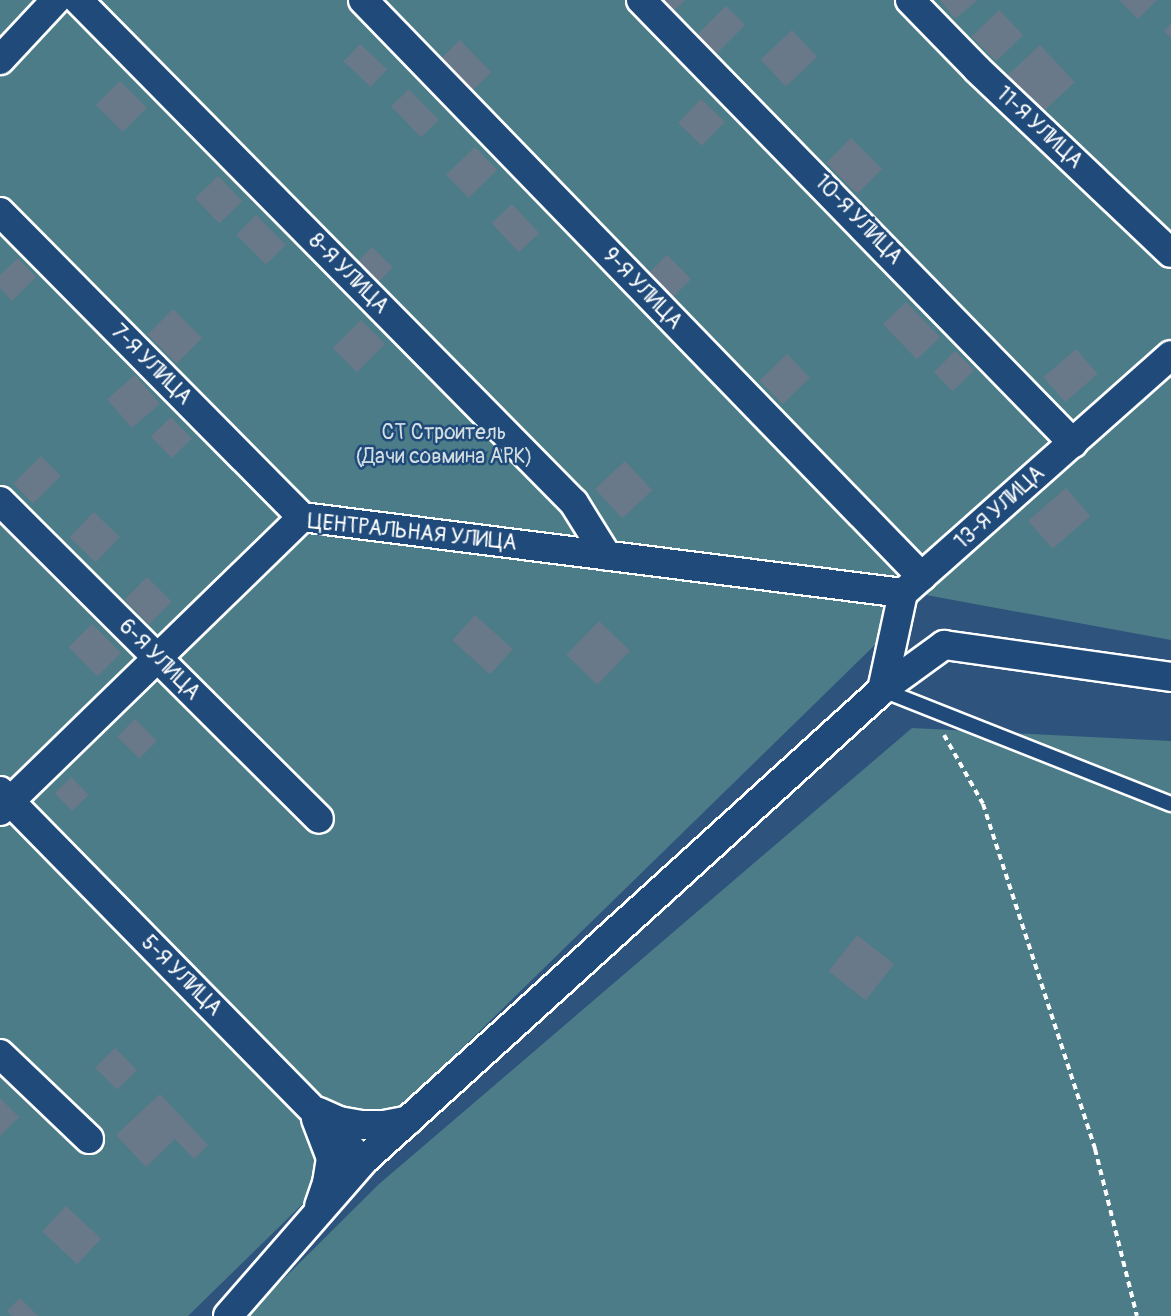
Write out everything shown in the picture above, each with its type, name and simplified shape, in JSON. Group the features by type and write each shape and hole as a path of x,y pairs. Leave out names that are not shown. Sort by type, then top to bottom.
{"street":[{"path":"0,60 56,0"},
{"name":"8-Я УЛИЦА","path":"78,0 574,503 607,556"},
{"name":"9-Я УЛИЦА","path":"363,0 913,585"},
{"name":"10-Я УЛИЦА","path":"641,0 1073,442"},
{"name":"11-Я УЛИЦА","path":"910,0 977,69 1171,253"},
{"name":"7-Я УЛИЦА","path":"0,212 302,517"},
{"name":"13-Я УЛИЦА","path":"913,585 1171,355"},
{"name":"6-Я УЛИЦА","path":"0,501 319,819"},
{"name":"ЦЕНТРАЛЬНАЯ УЛИЦА","path":"3,801 157,658 302,517 607,556 913,585"},
{"path":"882,690 913,585"},
{"path":"228,1316 363,1161 882,690 944,645 1171,677"},
{"name":"5-Я УЛИЦА","path":"3,801 363,1161"},
{"path":"0,1054 89,1139"},
{"path":"312,1108 339,1121 362,1125 384,1125 409,1120"},
{"path":"312,1108 331,1158 327,1183 318,1210"}],"lane":[{"path":"882,690 1171,804"}],"path":[{"path":"931,710 983,804 1095,1149 1137,1316"}],"green space":[{"name":"СТ Строитель (Дачи совмина АРК)","path":"0,0 1171,0 1171,640 926,595 188,1316 0,1316"},
{"path":"912,728 1171,741 1171,1316 246,1316 379,1184"}],"building":[{"path":"648,0 685,0 666,19"},
{"path":"940,0 978,0 955,19"},
{"path":"1119,0 1157,0 1138,19"},
{"path":"726,6 745,25 716,54 697,35"},
{"path":"999,10 1023,35 996,62 972,36"},
{"path":"1171,23 1171,38 1164,31"},
{"path":"792,30 817,57 786,86 761,59"},
{"path":"460,40 491,72 471,92 440,59"},
{"path":"360,44 387,69 371,87 344,62"},
{"path":"1040,45 1075,82 1043,112 1008,75"},
{"path":"120,81 147,108 123,132 96,105"},
{"path":"409,89 439,120 421,137 391,106"},
{"path":"701,99 725,122 702,146 678,123"},
{"path":"851,138 882,169 857,194 826,163"},
{"path":"475,147 497,170 468,198 446,175"},
{"path":"218,176 242,201 219,223 195,198"},
{"path":"512,204 539,233 519,252 492,223"},
{"path":"256,215 286,245 266,264 236,235"},
{"path":"372,247 393,267 377,284 356,264"},
{"path":"667,255 691,279 667,303 643,279"},
{"path":"18,258 36,277 12,301 0,288 0,275"},
{"path":"906,302 940,337 917,359 883,324"},
{"path":"173,309 202,338 177,363 148,334"},
{"path":"361,320 385,344 357,372 333,348"},
{"path":"1076,349 1098,374 1065,402 1044,377"},
{"path":"955,351 974,370 953,391 934,372"},
{"path":"787,354 810,378 783,404 760,380"},
{"path":"135,375 160,404 132,428 107,399"},
{"path":"171,417 192,439 172,458 151,436"},
{"path":"41,456 61,476 33,503 13,484"},
{"path":"625,461 652,490 622,518 595,489"},
{"path":"1066,488 1090,516 1053,549 1028,521"},
{"path":"94,512 120,537 96,562 70,537"},
{"path":"147,577 172,602 149,624 124,600"},
{"path":"475,615 513,649 490,674 452,640"},
{"path":"599,621 630,651 597,685 566,655"},
{"path":"92,624 121,653 98,676 69,647"},
{"path":"135,719 157,741 139,759 117,737"},
{"path":"71,777 89,795 72,811 55,793"},
{"path":"857,935 894,964 866,1000 829,971"},
{"path":"115,1048 137,1070 117,1090 95,1068"},
{"path":"160,1094 208,1145 194,1159 175,1139 146,1167 116,1135"},
{"path":"0,1098 19,1117 0,1136"},
{"path":"66,1206 101,1239 77,1264 42,1232"},
{"path":"20,1298 38,1316 12,1316 7,1311"}]}
